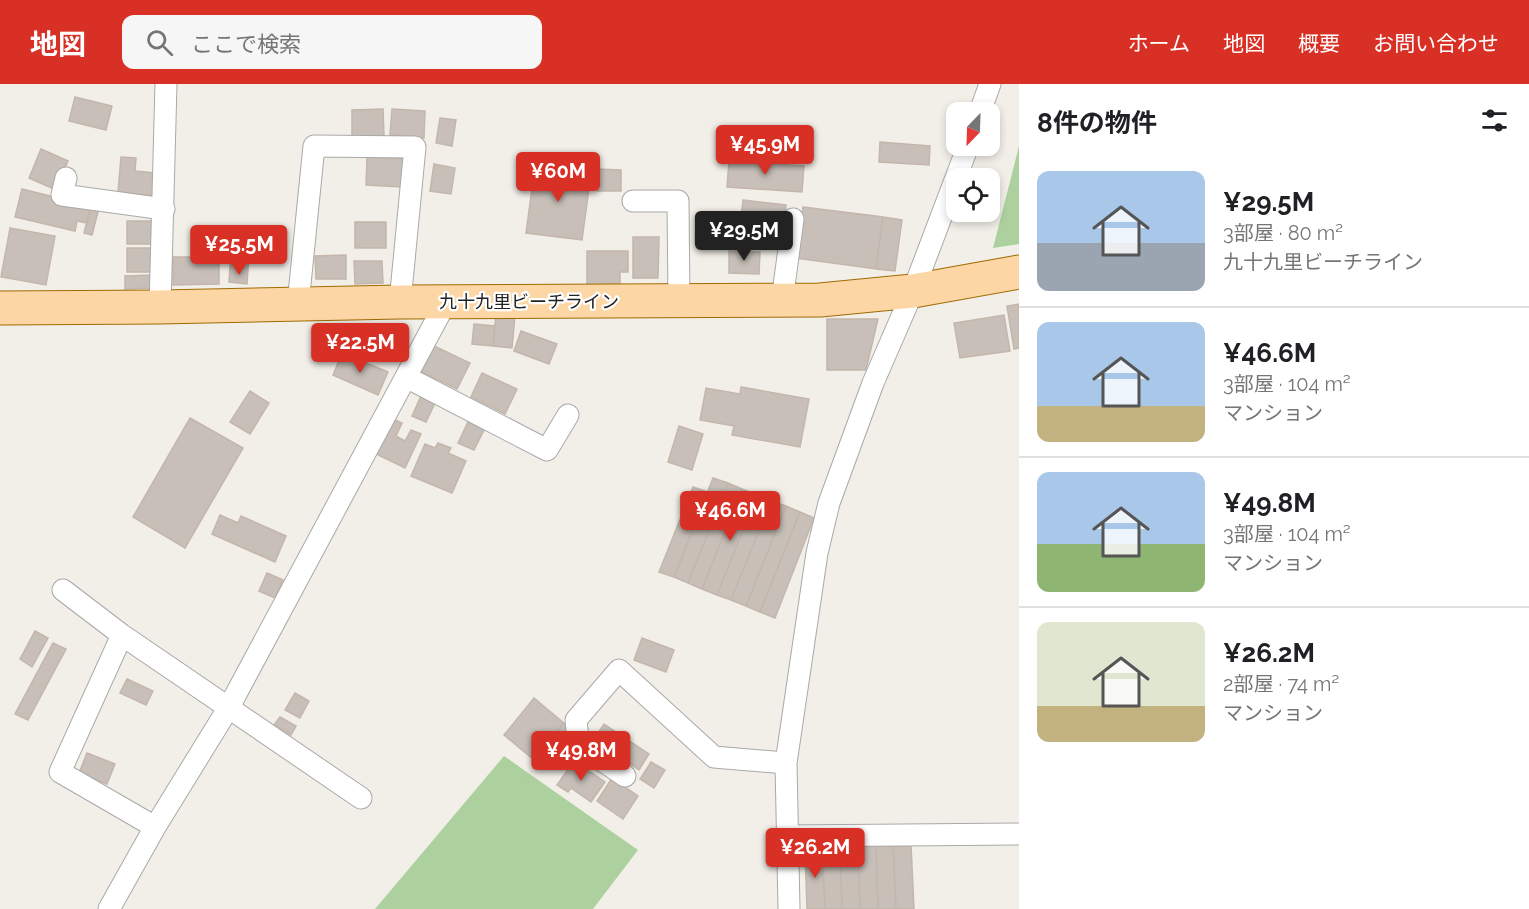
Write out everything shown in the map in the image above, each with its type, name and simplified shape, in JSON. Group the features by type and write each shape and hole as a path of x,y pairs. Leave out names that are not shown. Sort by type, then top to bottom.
{"main road":[{"name":"九十九里ビーチライン","path":"0,308 400,302 820,300 913,291 1019,272"}],"street":[{"path":"160,307 166,84"},
{"path":"984,102 990,84"},
{"path":"297,304 314,146 415,147 400,302"},
{"path":"789,909 786,764 817,553 829,503 873,383 913,291 964,156"},
{"path":"66,178 62,195 164,209"},
{"path":"633,201 678,201 679,302"},
{"path":"782,301 793,219"},
{"path":"108,909 155,827 229,707 446,302"},
{"path":"406,377 547,450 568,415"},
{"path":"63,590 122,635 361,798"},
{"path":"122,635 60,772 155,827"},
{"path":"625,776 585,749 578,739 576,720 619,670 714,756 786,764"},
{"path":"788,836 1019,834"}],"green space":[{"path":"1019,146 1019,244 993,248"},
{"path":"504,756 638,850 593,909 375,909"}],"building":[{"path":"75,97 112,106 106,130 69,121"},
{"path":"383,109 384,136 352,136 352,110"},
{"path":"392,109 425,111 424,138 390,135"},
{"path":"440,118 456,120 452,146 436,143"},
{"path":"880,142 930,146 929,165 879,162"},
{"path":"41,149 68,161 56,190 29,178"},
{"path":"121,157 136,158 135,171 155,173 153,196 118,192"},
{"path":"367,157 404,159 402,187 366,185"},
{"path":"729,161 804,166 802,192 727,187"},
{"path":"434,164 455,168 451,194 430,191"},
{"path":"535,166 591,174 582,240 526,233"},
{"path":"597,169 621,170 621,191 597,191"},
{"path":"22,189 91,206 87,223 77,221 75,231 15,217"},
{"path":"743,200 786,205 783,233 740,228"},
{"path":"91,206 99,208 92,235 84,233"},
{"path":"803,207 883,217 876,269 796,258"},
{"path":"883,217 902,220 895,271 876,269"},
{"path":"127,221 155,221 155,244 127,244"},
{"path":"355,222 386,222 386,248 355,248"},
{"path":"10,228 55,236 46,285 1,277"},
{"path":"633,237 659,237 658,278 633,278"},
{"path":"127,248 153,248 154,272 127,272"},
{"path":"231,250 249,252 248,269 230,267"},
{"path":"587,251 628,251 628,272 620,272 620,285 587,285"},
{"path":"729,251 760,252 759,274 729,273"},
{"path":"346,255 346,279 316,279 315,256"},
{"path":"173,257 219,257 219,284 173,285"},
{"path":"354,261 382,261 383,283 355,284"},
{"path":"230,267 248,269 247,284 229,282"},
{"path":"152,275 152,288 125,289 125,276"},
{"path":"1019,304 1019,348 1014,349 1007,306"},
{"path":"496,313 515,315 512,348 493,346"},
{"path":"1004,315 1010,351 960,358 954,323"},
{"path":"827,319 878,319 866,370 827,370"},
{"path":"474,324 495,326 493,346 472,344"},
{"path":"521,331 557,344 549,364 514,351"},
{"path":"432,345 470,363 457,389 420,371"},
{"path":"342,353 388,372 378,395 333,375"},
{"path":"482,373 517,389 505,414 471,397"},
{"path":"741,387 809,399 800,447 732,435 734,426 700,420 706,388 740,394"},
{"path":"250,391 269,403 250,434 230,422"},
{"path":"421,396 435,403 426,422 412,416"},
{"path":"389,417 402,423 396,436 405,441 411,430 421,434 405,468 372,452"},
{"path":"190,418 243,448 185,548 133,517"},
{"path":"468,422 484,430 474,450 458,443"},
{"path":"679,426 703,434 692,470 668,462"},
{"path":"438,443 451,448 448,453 466,461 452,493 411,476 425,444 435,448"},
{"path":"713,478 728,483 688,583 674,577"},
{"path":"728,483 742,489 702,589 688,583"},
{"path":"693,487 708,492 674,577 659,572"},
{"path":"742,489 757,495 717,595 702,589"},
{"path":"757,495 771,501 731,600 717,595"},
{"path":"771,501 786,506 746,606 731,600"},
{"path":"786,506 800,512 760,612 746,606"},
{"path":"800,512 814,518 775,618 760,612"},
{"path":"220,515 238,523 241,516 286,536 275,562 212,534"},
{"path":"267,573 283,580 275,598 259,591"},
{"path":"35,631 48,638 32,667 20,659"},
{"path":"642,638 674,650 666,672 634,660"},
{"path":"53,643 66,649 28,720 15,714"},
{"path":"127,679 153,691 146,705 120,693"},
{"path":"295,693 309,701 300,718 285,710"},
{"path":"534,698 564,723 534,760 504,735"},
{"path":"280,717 296,726 291,735 274,725"},
{"path":"564,723 572,730 549,758 541,751"},
{"path":"604,724 649,754 639,770 594,739"},
{"path":"87,753 115,764 107,784 79,773"},
{"path":"574,761 605,782 591,802 571,788 568,792 557,785"},
{"path":"651,762 665,770 654,788 640,779"},
{"path":"612,778 638,796 623,819 597,801"},
{"path":"893,845 896,909 878,909 876,846"},
{"path":"893,845 911,845 914,909 896,909"},
{"path":"858,846 860,909 842,909 840,847"},
{"path":"858,846 876,846 878,909 860,909"},
{"path":"840,847 842,909 825,909 822,848"},
{"path":"805,848 822,848 825,909 807,909"}]}
